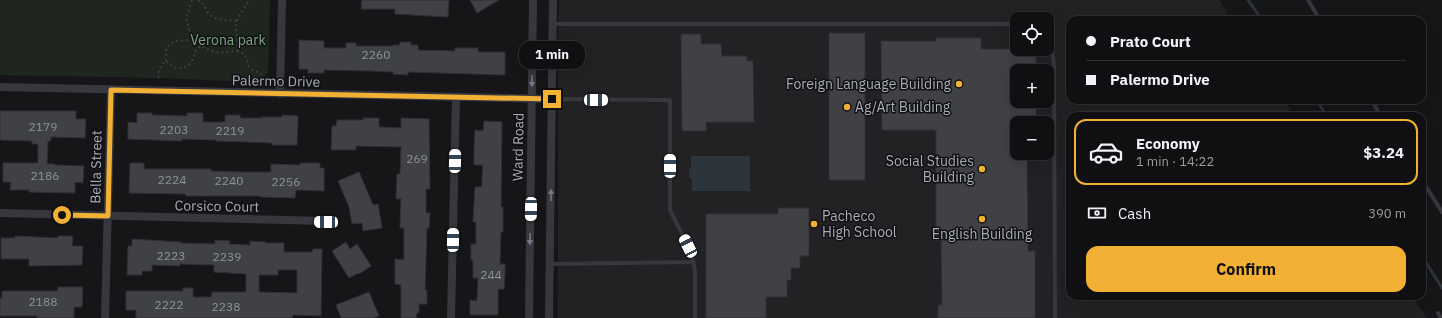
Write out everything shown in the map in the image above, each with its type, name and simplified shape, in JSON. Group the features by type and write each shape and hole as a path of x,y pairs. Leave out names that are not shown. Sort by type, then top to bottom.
{"street":[{"path":"280,94 282,0"},
{"name":"Ward Road","path":"529,318 533,0"},
{"path":"550,318 553,0"},
{"name":"Palermo Drive","path":"0,87 532,100 552,99"},
{"name":"Bella Street","path":"105,318 111,90"},
{"path":"451,318 456,98"},
{"name":"Corsico Court","path":"0,213 326,222"}],"lane":[{"path":"1308,0 1318,16"},
{"path":"552,24 1010,24"},
{"path":"1053,56 1054,64 1055,318"},
{"path":"552,99 670,100 670,210 692,254 694,262 696,318"},
{"path":"1426,186 1442,212"},
{"path":"550,264 694,262"},
{"path":"1438,313 1441,318"}],"path":[{"path":"192,0 186,18 192,40"},
{"path":"198,0 203,3 209,14 215,18 237,21"},
{"path":"238,51 236,41 237,21 246,2 249,0"},
{"path":"201,46 196,48 192,61 185,68 176,68 171,66 166,61 166,52 171,44 175,41 192,40 215,52 221,53 238,51 245,56 250,68 254,71 260,72 263,76"},
{"path":"158,78 160,67 166,61"}],"shaded area":[{"name":"Pacheco High School","path":"559,0 1219,0 1229,16 1066,16 1066,104 1287,104 1292,112 1066,112 1066,300 1415,300 1427,318 558,318"},
{"path":"691,156 750,156 750,191 692,191 692,178 689,178"}],"green space":[{"name":"Verona park","path":"0,0 270,0 268,73 258,82 158,78 0,75"}],"building":[{"path":"362,0 449,0 448,17 395,14 395,9 361,9"},
{"path":"470,0 499,0 477,13"},
{"name":"Ag/Art Building","path":"829,33 865,33 865,180 829,180"},
{"path":"681,34 701,34 701,44 721,44 722,56 747,56 747,61 753,61 754,122 706,122 706,131 682,131"},
{"path":"936,38 981,38 981,49 1010,49 1010,56 1036,56 1036,64 1010,64 1010,108 1036,108 1036,116 1010,116 1010,160 1027,160 1028,251 1035,251 1035,318 938,318 938,305 942,305 941,241 936,241 936,130 882,130 881,41 936,41"},
{"path":"299,40 324,41 324,48 346,48 346,43 356,43 356,46 393,46 400,45 400,42 411,42 411,45 418,45 418,50 455,51 455,48 478,48 478,52 505,52 505,75 408,72 408,75 393,74 393,72 324,70 324,73 308,73 308,69 299,69"},
{"path":"0,111 76,111 76,119 86,119 85,138 51,137 51,141 48,141 47,164 84,166 83,183 75,182 75,193 10,190 11,182 3,182 3,163 38,163 38,144 32,144 32,141 0,140"},
{"path":"137,113 187,116 187,113 203,113 203,122 225,122 225,115 240,115 240,118 282,117 282,115 298,116 297,145 272,145 272,143 216,140 182,139 182,141 128,139 128,122 137,123"},
{"path":"363,118 379,118 379,127 401,128 401,118 429,119 430,189 426,189 426,213 430,213 429,228 427,228 425,290 427,290 427,304 419,304 419,313 417,313 416,318 401,318 401,285 395,284 395,259 404,260 404,228 400,228 401,199 396,199 397,174 400,174 401,147 356,146 356,150 331,150 332,126 336,126 337,120 363,120"},
{"path":"484,121 502,122 501,207 503,207 503,232 501,232 500,264 505,264 504,289 498,289 498,315 470,315 470,300 477,301 478,278 473,278 473,260 471,260 471,244 476,244 476,222 473,222 475,187 482,187 483,165 474,165 475,130 483,131"},
{"path":"130,163 144,163 144,169 211,169 211,171 271,172 271,164 300,165 300,163 320,163 320,168 324,168 324,191 296,190 295,198 260,196 186,196 186,194 129,193"},
{"path":"359,172 373,205 378,204 382,228 363,231 362,223 352,224 349,207 338,181"},
{"path":"778,208 809,208 809,256 800,256 800,268 791,268 791,280 787,280 787,297 766,297 766,318 706,318 706,214 778,214"},
{"path":"15,236 58,238 58,236 73,236 72,246 83,246 82,265 29,266 29,259 1,259 1,238 15,238"},
{"path":"132,239 215,244 215,240 230,241 229,244 250,245 250,241 284,243 284,252 312,252 313,249 322,249 321,316 293,315 292,318 136,318 136,310 126,310 126,291 183,291 183,288 193,288 193,297 211,297 212,292 246,292 246,274 214,272 214,265 180,264 180,266 152,265 152,271 142,271 142,275 127,275 128,246 132,246","holes":["278,270 297,270 297,293 259,292 259,275 278,275"]},
{"path":"346,242 350,249 357,244 371,266 359,274 358,273 349,278 332,251"},
{"path":"58,287 83,287 82,307 74,307 74,318 0,316 0,298 2,298 2,291 57,291"},
{"path":"369,292 379,316 373,318 341,318 336,305"}],"waterway":[{"path":"1248,0 1259,16"},
{"path":"1319,104 1324,112"},
{"path":"1426,262 1442,288"}],"place":[{"name":"Foreign Language Building","path":"959,84"},
{"name":"Ag/Art Building","path":"847,107"},
{"name":"Social Studies Building","path":"982,169"},
{"name":"English Building","path":"982,219"},
{"name":"Pacheco High School","path":"814,224"}],"route":[{"path":"62,215 108,216 111,90 532,100 552,99"}]}
